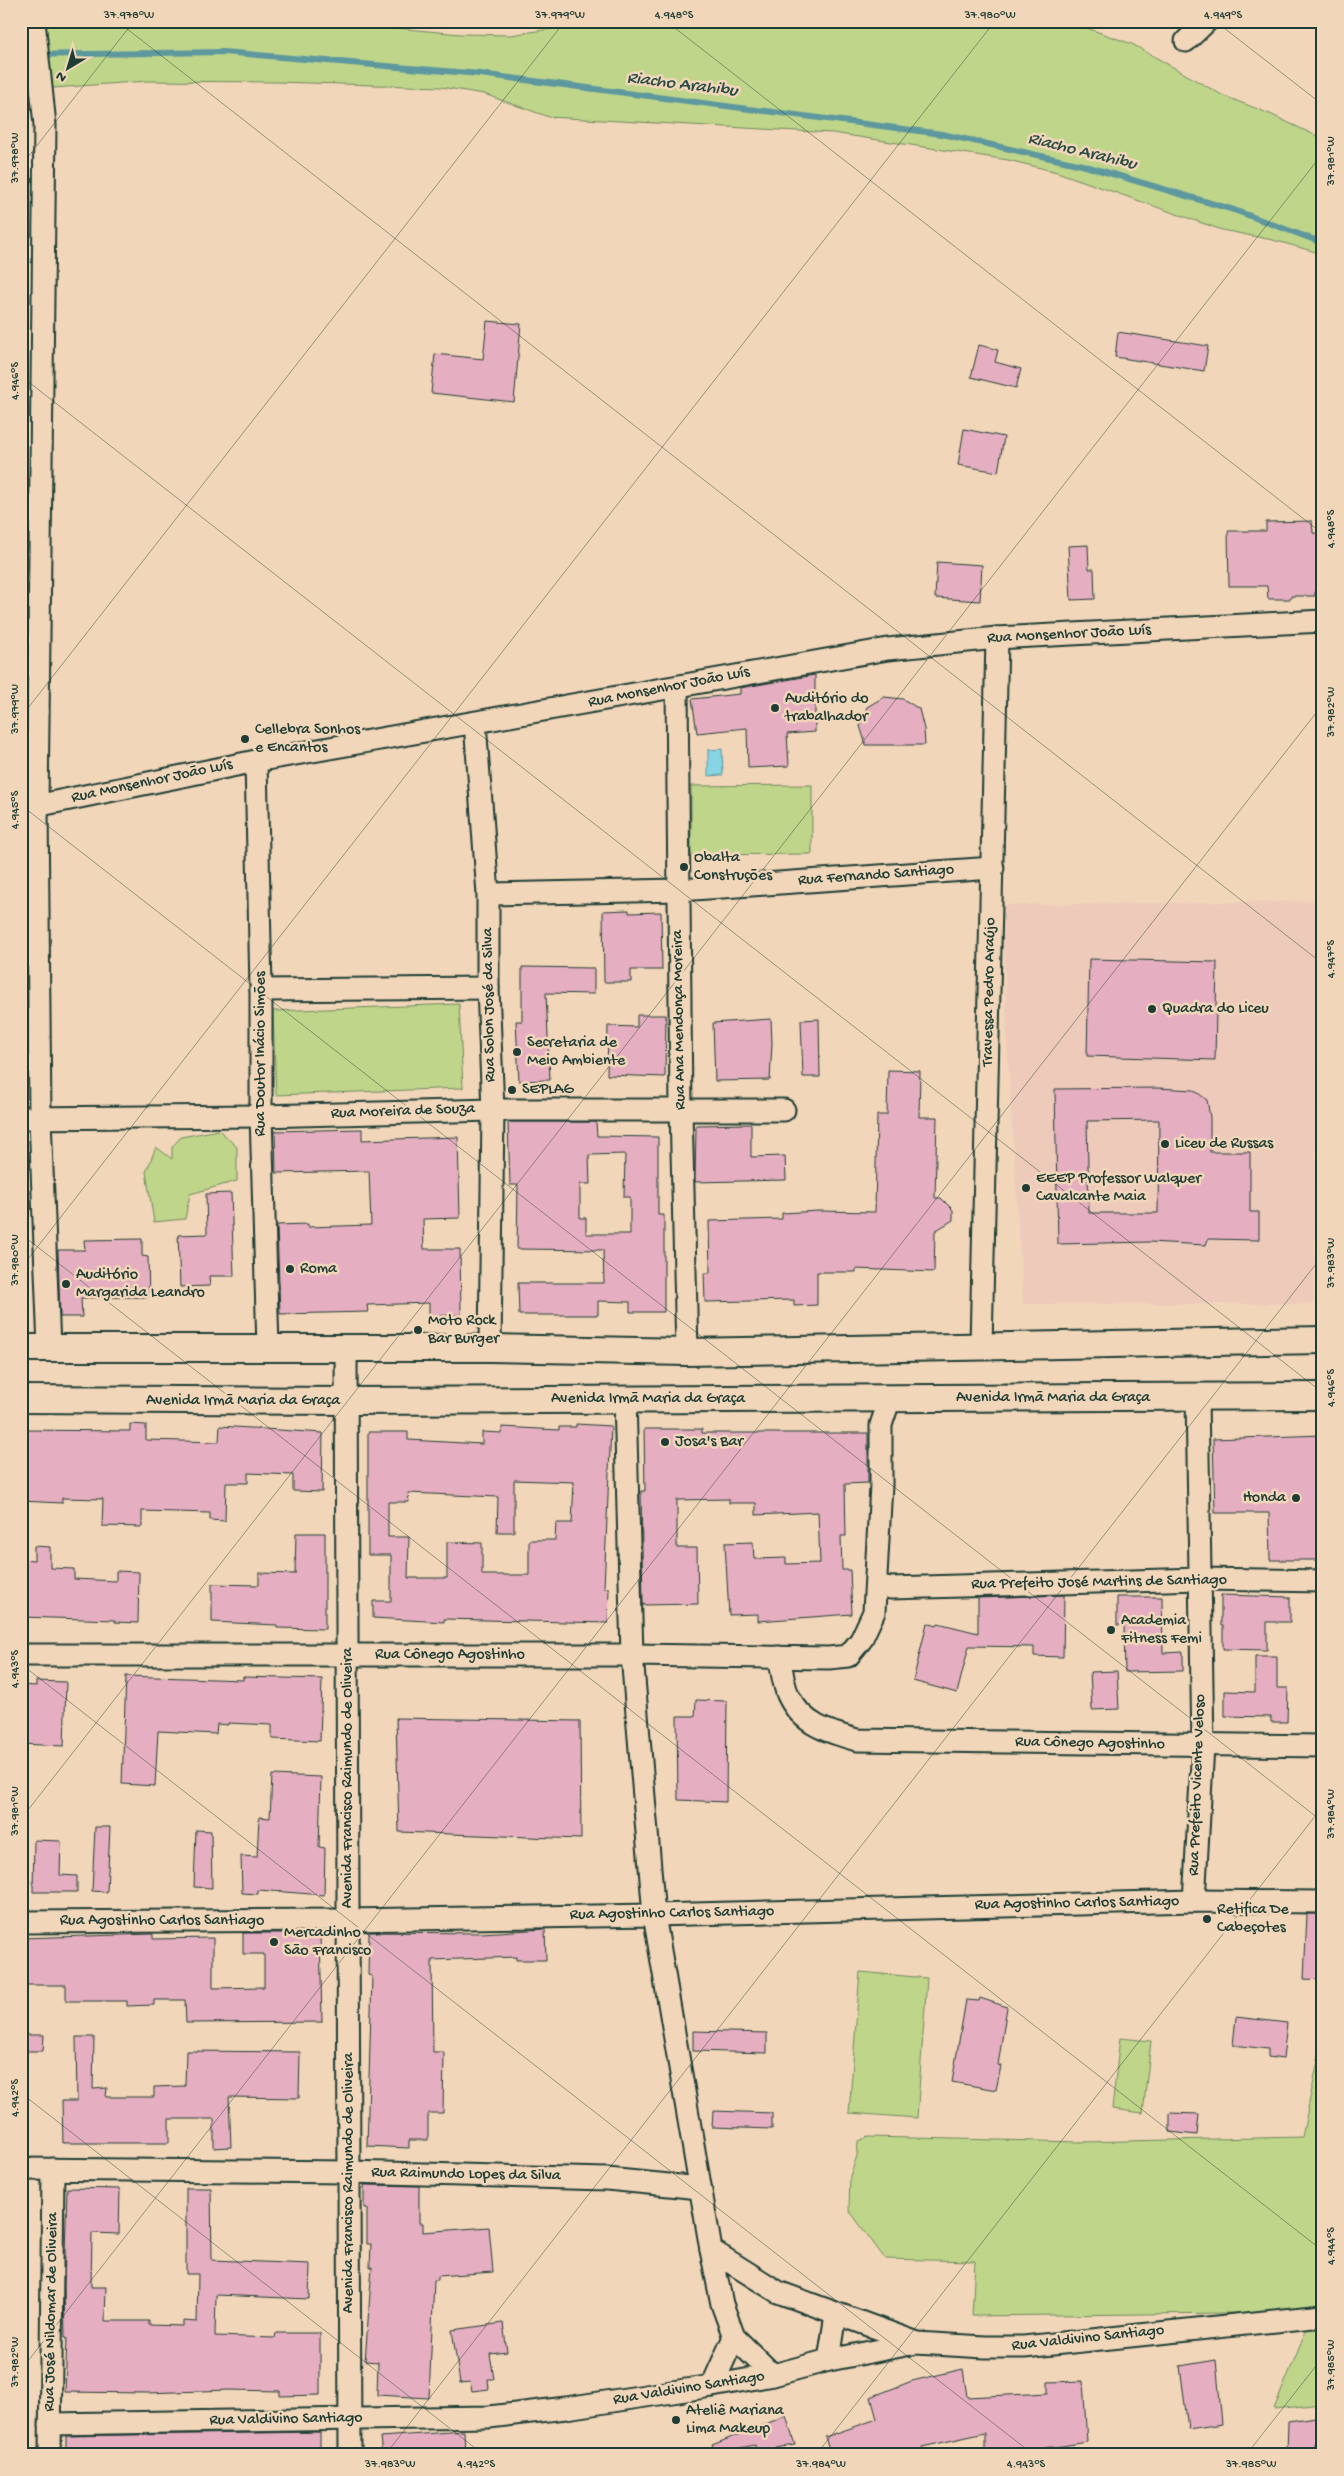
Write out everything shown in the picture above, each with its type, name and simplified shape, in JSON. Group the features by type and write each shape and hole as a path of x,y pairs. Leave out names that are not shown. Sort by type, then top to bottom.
{"main road":[{"path":"21,1348 490,1348 687,1352 1323,1340"},
{"name":"Avenida Irmã Maria da Graça","path":"21,1399 348,1401 1323,1396"}],"street":[{"path":"1186,41 1207,21"},
{"path":"35,31 45,125 29,808 30,1118 49,1348"},
{"name":"Rua Monsenhor João Luís","path":"29,808 256,761 888,649 997,638 1323,621"},
{"name":"Travessa Pedro Araújo","path":"981,1346 997,638"},
{"name":"Rua Ana Mendonça Moreira","path":"677,687 681,1110 687,1352"},
{"name":"Rua Solon José da Silva","path":"475,723 488,894 488,988 493,1110 490,1348"},
{"name":"Rua Doutor Inácio Simões","path":"256,761 261,990 261,1116 268,1347"},
{"name":"Rua Fernando Santiago","path":"488,894 679,890 993,868"},
{"path":"261,990 488,988"},
{"name":"Rua Moreira de Souza","path":"30,1118 261,1116 493,1110 784,1110"},
{"name":"Avenida Francisco Raimundo de Oliveira","path":"346,1349 348,1401 347,1920 350,2172 350,2455"},
{"path":"876,1585 882,1485 880,1425 890,1398"},
{"name":"Rua Prefeito Vicente Veloso","path":"1194,1901 1203,1746 1197,1398"},
{"path":"625,1399 632,1655 654,1915 700,2188 722,2304 734,2337 773,2375"},
{"name":"Rua Prefeito José Martins de Santiago","path":"876,1585 891,1588 1200,1580 1323,1581"},
{"name":"Rua Cônego Agostinho","path":"21,1655 632,1655 829,1658 848,1656 862,1640 874,1612 876,1585"},
{"name":"Rua Cônego Agostinho","path":"779,1657 788,1695 803,1716 823,1730 857,1740 1203,1746 1323,1746"},
{"name":"Rua Agostinho Carlos Santiago","path":"21,1922 347,1920 654,1915 1194,1901 1323,1902"},
{"name":"Rua José Nildomar de Oliveira","path":"50,2455 53,2168"},
{"name":"Rua Raimundo Lopes da Silva","path":"21,2169 350,2172 607,2179 700,2188"},
{"path":"711,2250 778,2292 916,2343"},
{"path":"828,2360 836,2314"},
{"name":"Rua Valdivino Santiago","path":"50,2424 489,2417 566,2408 712,2386 773,2375 828,2360 916,2343 1024,2347 1323,2316"},
{"path":"712,2386 734,2337"}],"shaded area":[{"name":"Liceu de Russas","path":"1320,901 1314,1304 1023,1304 1007,1043 1003,905"}],"green space":[{"path":"21,21 321,21 460,34 511,35 563,27 577,21 1040,21 1081,26 1132,44 1222,95 1270,114 1323,139 1323,254 1273,240 1222,230 1057,172 1008,160 833,133 549,117 484,94 441,87 276,82 147,81 53,88 21,87"},
{"path":"812,785 812,854 691,855 691,786"},
{"path":"459,1004 463,1088 276,1095 273,1011"},
{"path":"219,1130 237,1147 237,1181 190,1194 185,1219 154,1222 146,1172 156,1147 172,1159 172,1147 181,1137"},
{"path":"860,1972 927,1978 917,2118 849,2113"},
{"path":"1323,2036 1323,2404 1274,2409 1314,2312 972,2316 975,2261 885,2259 849,2210 850,2176 857,2156 858,2141 868,2137 1081,2142 1302,2137"},
{"path":"1120,2038 1151,2041 1143,2113 1112,2109"}],"water":[{"path":"722,749 723,775 708,776 708,750"}],"building":[{"path":"487,321 521,324 514,402 431,393 435,354 483,359"},
{"path":"1118,332 1208,346 1204,371 1115,357"},
{"path":"979,345 998,350 995,362 1021,369 1016,388 971,377"},
{"path":"964,429 1004,437 998,472 958,465"},
{"path":"1312,521 1313,533 1323,534 1323,592 1315,592 1315,596 1291,596 1291,599 1268,599 1267,586 1229,586 1228,531 1266,531 1266,522"},
{"path":"1088,545 1089,569 1094,569 1095,599 1071,600 1068,546"},
{"path":"937,562 982,565 980,601 935,598"},
{"path":"815,675 815,732 787,734 789,766 748,768 747,728 697,733 692,699 740,694 740,688"},
{"path":"884,697 903,699 919,709 924,729 925,745 866,745 860,726 867,707"},
{"path":"629,910 629,913 661,912 662,970 631,970 631,982 604,982 603,911"},
{"name":"Quadra do Liceu","path":"1089,959 1217,962 1215,1060 1087,1056"},
{"path":"522,967 594,968 594,994 546,993 550,1080 519,1081 516,1021 522,1021"},
{"path":"637,1015 666,1015 665,1077 607,1075 608,1026 637,1027"},
{"path":"771,1019 770,1080 715,1081 713,1023"},
{"path":"819,1019 820,1077 803,1077 801,1020"},
{"path":"888,1070 920,1071 919,1117 937,1117 935,1198 941,1198 953,1210 953,1220 935,1231 934,1272 856,1269 856,1272 817,1272 817,1305 794,1306 794,1300 705,1302 704,1273 710,1273 709,1221 782,1219 782,1213 819,1211 875,1212 877,1115 887,1115"},
{"path":"1158,1088 1194,1090 1207,1100 1210,1117 1210,1152 1250,1152 1250,1212 1259,1212 1259,1240 1208,1239 1206,1245 1149,1242 1058,1244 1055,1089","holes":["1159,1120 1158,1213 1089,1213 1087,1121"]},
{"path":"508,1122 596,1122 597,1136 658,1137 658,1215 664,1215 664,1312 630,1312 630,1302 598,1301 598,1315 519,1315 518,1283 604,1283 603,1250 517,1249 518,1185 510,1185","holes":["625,1154 624,1197 630,1197 630,1234 586,1234 586,1218 580,1218 580,1184 590,1184 589,1155"]},
{"path":"751,1124 751,1157 785,1156 786,1180 695,1182 696,1125"},
{"path":"362,1129 362,1140 458,1137 460,1218 423,1219 424,1249 460,1249 461,1315 429,1316 429,1303 367,1305 368,1312 280,1314 277,1225 308,1224 308,1227 371,1225 369,1171 276,1173 275,1131"},
{"path":"231,1193 234,1276 209,1276 210,1286 180,1287 178,1235 207,1234 206,1194"},
{"path":"142,1239 142,1256 148,1257 149,1297 81,1298 82,1317 60,1317 58,1250 85,1250 84,1240"},
{"path":"130,1424 146,1425 146,1440 219,1442 220,1426 323,1433 322,1492 293,1491 293,1475 248,1473 248,1483 226,1483 225,1521 210,1520 210,1513 142,1511 142,1527 102,1526 103,1499 62,1498 62,1503 21,1501 21,1430 130,1431"},
{"path":"576,1424 611,1426 604,1588 609,1588 608,1623 444,1619 444,1622 373,1618 373,1601 391,1601 391,1555 368,1555 368,1432 408,1432 408,1440 482,1444 482,1432 502,1433 502,1427 559,1430 559,1427 576,1427","holes":["514,1480 574,1482 572,1523 556,1523 555,1540 529,1540 529,1575 482,1575 482,1543 447,1542 447,1578 408,1578 409,1537 388,1537 388,1502 409,1502 408,1493 498,1497 497,1532 514,1532"]},
{"path":"644,1429 702,1429 702,1433 868,1433 868,1483 845,1484 846,1536 841,1536 842,1570 850,1570 852,1614 758,1621 758,1614 729,1615 725,1543 753,1542 754,1559 786,1558 786,1564 820,1563 818,1512 756,1515 756,1503 729,1503 729,1499 677,1500 677,1548 697,1548 698,1604 643,1605 641,1491 645,1491"},
{"name":"Honda","path":"1323,1435 1323,1560 1270,1560 1269,1513 1215,1513 1213,1439"},
{"path":"296,1533 325,1533 325,1629 277,1628 277,1625 212,1622 212,1584 259,1585 259,1573 295,1574"},
{"path":"34,1546 50,1547 50,1568 74,1569 74,1579 116,1581 116,1571 139,1572 138,1623 115,1622 115,1620 21,1617 21,1559 34,1560"},
{"path":"1064,1595 1063,1657 1034,1656 1034,1647 969,1646 957,1693 913,1681 927,1623 937,1626 938,1623 978,1633 978,1598"},
{"path":"1221,1595 1290,1597 1290,1622 1267,1622 1267,1650 1223,1649"},
{"path":"1117,1597 1162,1597 1163,1653 1183,1652 1183,1671 1125,1672 1124,1625 1117,1625"},
{"path":"1255,1656 1277,1656 1277,1688 1288,1688 1287,1722 1271,1722 1271,1717 1225,1716 1225,1691 1255,1692"},
{"path":"1117,1671 1119,1709 1092,1710 1090,1672"},
{"path":"126,1676 243,1680 243,1677 322,1679 320,1741 272,1739 272,1725 217,1724 216,1734 158,1731 155,1786 122,1784"},
{"path":"36,1681 66,1682 64,1746 21,1744 21,1685 36,1686"},
{"path":"696,1700 727,1701 726,1802 678,1800 677,1716 695,1716"},
{"path":"396,1718 580,1721 581,1839 399,1832"},
{"path":"272,1775 321,1777 319,1847 325,1848 324,1895 258,1890 258,1894 242,1893 241,1856 257,1857 259,1817 270,1818"},
{"path":"95,1827 110,1827 107,1892 92,1891"},
{"path":"196,1830 211,1831 212,1888 194,1887"},
{"path":"34,1840 61,1841 60,1875 77,1876 77,1892 33,1892"},
{"path":"1307,1914 1323,1914 1323,1980 1304,1979"},
{"path":"545,1929 546,1960 516,1960 516,1957 432,1960 433,2052 444,2052 443,2113 428,2113 428,2140 409,2140 409,2148 367,2146 372,1976 368,1975 369,1932 482,1933"},
{"path":"243,1933 320,1933 322,2022 186,2023 185,2000 154,2000 154,2005 127,2006 127,2001 66,2001 66,1985 21,1985 21,1938 153,1934 153,1939 213,1938 213,1988 264,1987 264,1954 243,1954"},
{"path":"980,1998 1007,2007 998,2065 1001,2066 996,2090 952,2082 966,2000 979,2001"},
{"path":"1236,2017 1287,2023 1283,2059 1268,2057 1268,2049 1233,2045"},
{"path":"693,2031 767,2033 767,2053 693,2051"},
{"path":"21,2035 44,2035 43,2051 21,2051"},
{"path":"76,2037 94,2037 93,2089 107,2088 106,2097 154,2097 154,2087 185,2086 186,2051 300,2052 299,2098 229,2097 231,2147 214,2148 214,2119 169,2119 169,2143 63,2143 62,2101 77,2101"},
{"path":"713,2111 772,2113 772,2129 712,2127"},
{"path":"1170,2113 1199,2114 1197,2135 1170,2132"},
{"path":"364,2185 419,2186 419,2223 423,2223 423,2232 489,2227 493,2272 438,2276 438,2280 434,2280 429,2398 377,2395 378,2362 365,2361 372,2267 370,2267 371,2244 367,2244 367,2208 364,2208"},
{"path":"67,2188 120,2189 119,2234 92,2233 91,2287 106,2287 105,2321 149,2321 149,2325 183,2326 183,2321 197,2322 198,2274 186,2274 186,2188 211,2188 212,2260 310,2264 309,2299 216,2295 215,2336 275,2338 276,2333 320,2333 320,2395 280,2396 280,2391 228,2390 148,2393 65,2392 67,2337 65,2337 64,2286"},
{"path":"503,2323 507,2352 490,2354 494,2379 488,2379 489,2389 472,2391 470,2382 460,2383 452,2330"},
{"path":"1216,2360 1222,2424 1188,2429 1180,2366"},
{"path":"963,2369 967,2397 1048,2393 1048,2382 1083,2381 1087,2442 1056,2447 985,2450 985,2433 922,2447 924,2455 831,2455 825,2437 877,2419 871,2397 912,2381"},
{"path":"786,2416 795,2445 756,2451 755,2445 715,2453 712,2445"},
{"path":"1323,2416 1323,2442 1315,2443 1316,2451 1287,2453 1288,2421"},
{"path":"464,2431 465,2455 382,2455 380,2437"},
{"path":"320,2432 320,2455 66,2455 66,2436"}],"waterway":[{"name":"Riacho Arahibu","path":"21,55 223,52 480,74 942,134 1082,165 1234,210 1323,243"}],"place":[{"name":"Auditório do trabalhador","path":"775,708"},
{"name":"Cellebra Sonhos e Encantos","path":"245,739"},
{"name":"Obalta Construções","path":"684,867"},
{"name":"Quadra do Liceu","path":"1152,1009"},
{"name":"Secretaria de Meio Ambiente","path":"517,1052"},
{"name":"SEPLAG","path":"512,1090"},
{"name":"Liceu de Russas","path":"1165,1144"},
{"name":"EEEP Professor Walquer Cavalcante Maia","path":"1026,1188"},
{"name":"Roma","path":"290,1269"},
{"name":"Auditório Margarida Leandro","path":"66,1284"},
{"name":"Moto Rock Bar Burger","path":"418,1330"},
{"name":"Josa's Bar","path":"665,1442"},
{"name":"Honda","path":"1296,1498"},
{"name":"Academia Fitness Femi","path":"1111,1630"},
{"name":"Retifica De Cabeçotes","path":"1207,1919"},
{"name":"Mercadinho São Francisco","path":"274,1942"},
{"name":"Ateliê Mariana Lima Makeup","path":"676,2420"}]}
